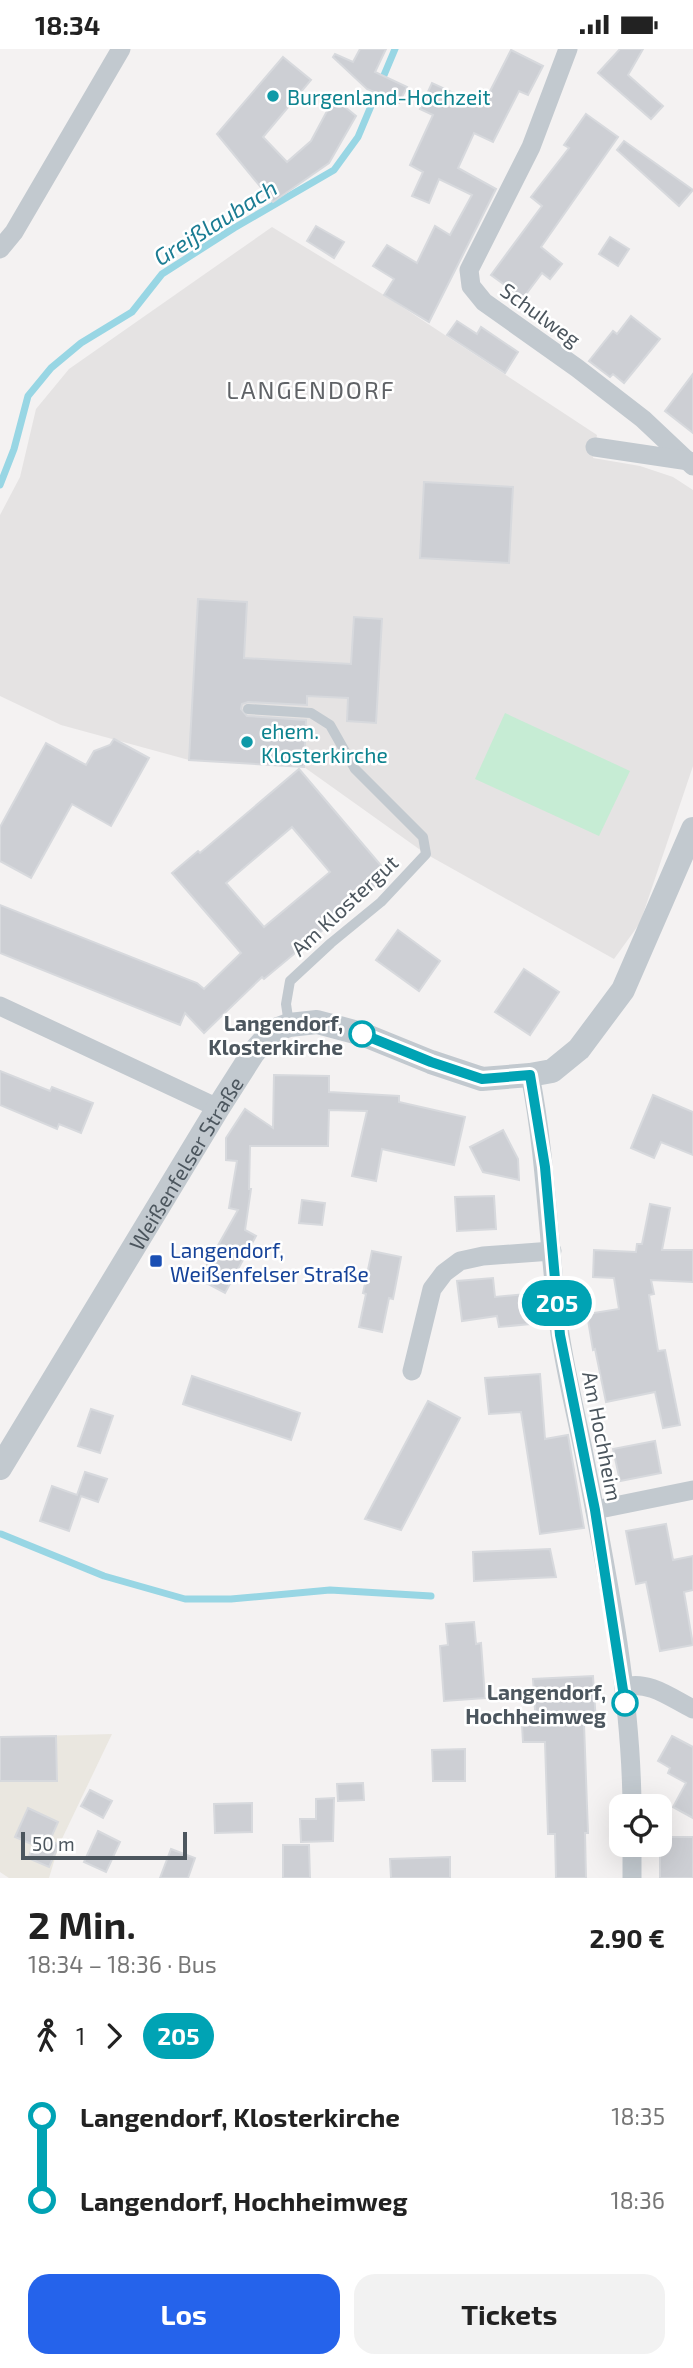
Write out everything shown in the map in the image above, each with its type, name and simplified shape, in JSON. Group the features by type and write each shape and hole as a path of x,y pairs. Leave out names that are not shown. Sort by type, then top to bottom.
{"street":[{"path":"0,249 13,232 121,49"},
{"name":"Schulweg","path":"569,49 531,147 469,270 471,286 484,302 577,367 643,419 691,463"},
{"name":"Schulweg","path":"595,447 691,463"},
{"path":"289,1025 317,1022 362,1034 482,1079 552,1071 579,1049 623,989 693,829"},
{"path":"0,1006 218,1108"},
{"name":"Weißenfelser Straße","path":"0,1468 253,1053 274,1031 289,1025"},
{"name":"Am Hochheim","path":"530,1075 545,1167 560,1335 595,1510 624,1687 632,1761 632,1794"},
{"path":"412,1371 432,1289 444,1273 460,1261 483,1256 552,1251"},
{"path":"595,1510 693,1490"},
{"path":"624,1687 637,1683 649,1686 693,1709"},
{"path":"632,1857 632,1878"}],"lane":[{"name":"Am Klostergut","path":"248,709 311,713 330,725 355,769 423,837 426,854 381,902 290,981 286,1005 289,1025"}],"shaded area":[{"path":"272,227 384,295 597,435 593,458 640,466 673,477 693,490 693,766 640,923 614,959 426,854 304,767 306,724 191,717 189,760 61,725 0,696 0,515 20,477 36,409 69,369"},
{"path":"112,1734 59,1845 49,1878 9,1878 0,1872 0,1737"}],"green space":[{"path":"505,713 630,771 599,836 475,779"}],"building":[{"path":"360,49 386,49 375,72 407,87 399,103 367,89 333,57 335,54 353,62"},
{"path":"620,49 643,49 628,75 663,106 651,119 598,73"},
{"path":"511,50 543,66 528,95 519,91 493,142 474,133 458,168 496,189 429,322 384,295 394,279 373,266 387,245 417,263 435,226 450,235 472,195 439,179 429,203 412,196 423,172 410,165 433,115 420,109 432,83 473,102 475,98 484,103"},
{"path":"283,57 311,80 263,137 287,162 311,141 334,98 356,116 329,163 273,202 217,134"},
{"path":"586,114 618,137 541,247 562,264 550,279 542,273 523,298 491,275 542,206 531,197 569,148 564,145"},
{"path":"624,141 693,190 679,206 617,150"},
{"path":"316,226 344,242 334,258 307,241"},
{"path":"610,237 629,249 618,266 599,254"},
{"path":"631,316 660,339 624,383 613,374 610,377 589,361 613,331 617,334"},
{"path":"457,321 477,334 481,327 518,352 505,373 447,335"},
{"path":"693,374 693,433 665,411"},
{"path":"424,482 513,487 509,563 420,558"},
{"path":"198,599 247,602 244,658 351,664 354,617 382,619 376,723 347,721 348,698 307,696 307,705 248,702 242,704 241,709 247,716 306,720 304,767 189,760"},
{"path":"114,739 149,758 111,826 72,804 31,878 0,861 0,827 46,743 86,765 94,751 110,745"},
{"path":"299,769 389,875 264,979 262,977 204,1033 185,1013 180,1025 0,953 0,905 197,983 204,989 241,953 172,873 198,851 200,853","holes":["292,827 330,872 264,927 226,883"]},
{"path":"398,930 440,961 419,991 376,960"},
{"path":"524,969 559,992 530,1035 495,1012"},
{"path":"0,1071 50,1091 52,1087 93,1103 81,1133 59,1124 57,1129 0,1105"},
{"path":"274,1075 329,1076 329,1092 399,1096 399,1102 465,1117 454,1165 382,1149 376,1181 352,1176 367,1111 329,1110 328,1146 250,1146 251,1189 245,1230 256,1236 225,1293 199,1279 238,1210 229,1208 237,1161 226,1160 226,1138 245,1109 273,1128"},
{"path":"653,1095 693,1112 693,1155 661,1142 654,1158 631,1148"},
{"path":"503,1130 518,1159 519,1180 483,1172 470,1147"},
{"path":"494,1196 496,1229 457,1231 455,1197"},
{"path":"302,1200 325,1203 322,1225 299,1223"},
{"path":"650,1204 670,1208 662,1250 693,1250 693,1282 651,1280 654,1294 649,1295 658,1351 665,1350 680,1425 663,1428 655,1392 606,1402 587,1314 619,1309 614,1278 593,1277 594,1250 636,1252 637,1244 642,1244"},
{"path":"372,1251 401,1257 393,1299 389,1298 382,1332 359,1327"},
{"path":"493,1278 495,1297 526,1294 530,1324 499,1327 497,1316 462,1321 457,1281"},
{"path":"540,1374 545,1439 568,1435 584,1528 540,1534 521,1412 489,1414 485,1378"},
{"path":"192,1376 300,1413 291,1440 183,1404"},
{"path":"428,1401 460,1418 401,1530 365,1519"},
{"path":"91,1409 113,1416 100,1453 78,1446"},
{"path":"655,1441 661,1473 620,1481 613,1449"},
{"path":"85,1472 107,1479 98,1502 81,1496 69,1531 40,1521 52,1486 77,1495"},
{"path":"666,1524 673,1560 693,1556 693,1590 684,1592 693,1645 660,1651 646,1582 636,1584 626,1531"},
{"path":"550,1549 556,1577 474,1581 473,1552"},
{"path":"474,1622 476,1644 481,1643 485,1698 444,1701 440,1646 448,1645 446,1624"},
{"path":"593,1676 596,1723 584,1724 588,1833 585,1833 586,1878 556,1878 555,1834 548,1834 545,1742 523,1742 522,1725 536,1725 533,1679"},
{"path":"56,1736 57,1781 0,1781 0,1737"},
{"path":"672,1736 693,1747 693,1818 673,1807 686,1783 668,1773 670,1768 658,1761"},
{"path":"465,1749 465,1781 433,1781 432,1750"},
{"path":"363,1783 364,1800 338,1801 337,1784"},
{"path":"90,1790 112,1801 103,1818 81,1806"},
{"path":"334,1798 333,1841 301,1842 300,1819 316,1819 316,1799"},
{"path":"252,1803 252,1832 215,1833 214,1804"},
{"path":"28,1808 58,1822 50,1840 59,1845 49,1867 28,1858 34,1845 15,1837"},
{"path":"98,1831 120,1842 106,1872 84,1862"},
{"path":"672,1837 693,1837 693,1878 660,1878 660,1857 672,1857"},
{"path":"283,1845 309,1845 310,1878 283,1878"},
{"path":"171,1849 195,1858 188,1878 160,1878"},
{"path":"450,1857 450,1878 391,1878 390,1859"}],"waterway":[{"name":"Greißlaubach","path":"0,485 14,449 28,396 51,368 81,343 132,312 162,274 234,228 334,170 358,137 395,49"},
{"path":"1,1534 104,1576 185,1599 231,1599 330,1590 431,1596"}],"bus line":[{"name":"205","path":"362,1034 482,1079 530,1075 545,1167 560,1335 595,1510 625,1703"}],"place":[{"name":"Burgenland-Hochzeit","path":"273,96"},
{"name":"ehem. Klosterkirche","path":"247,742"},
{"name":"Langendorf, Klosterkirche","path":"362,1034"},
{"name":"Langendorf, Weißenfelser Straße","path":"156,1261"},
{"name":"Langendorf, Hochheimweg","path":"625,1703"}],"district":[{"name":"LANGENDORF","path":"311,389"}]}
